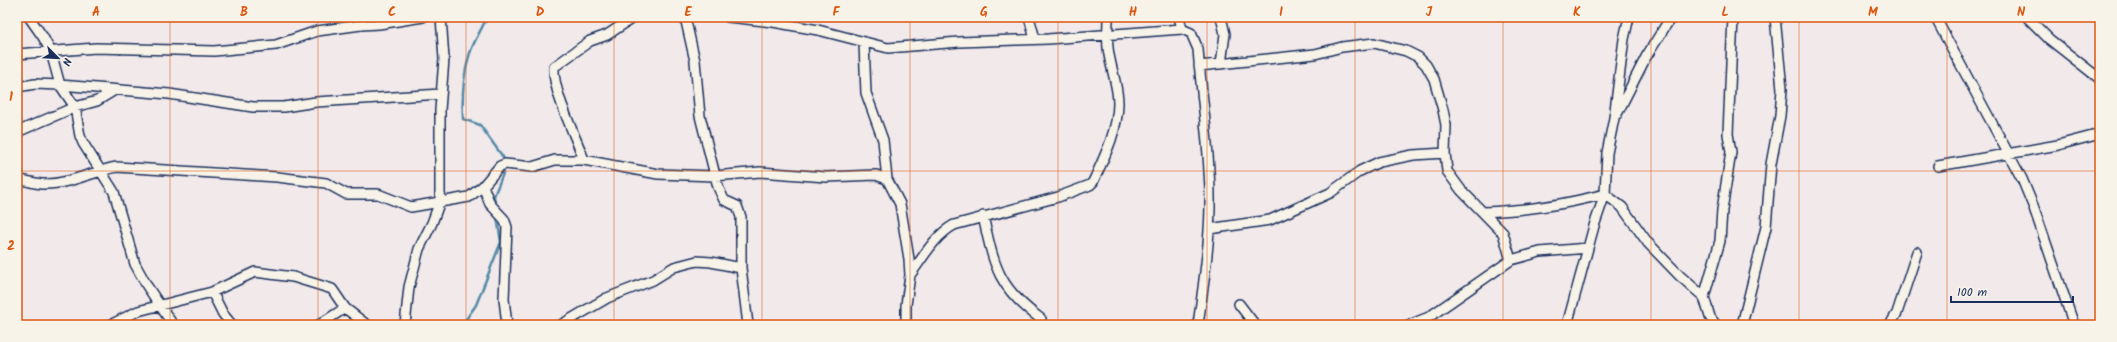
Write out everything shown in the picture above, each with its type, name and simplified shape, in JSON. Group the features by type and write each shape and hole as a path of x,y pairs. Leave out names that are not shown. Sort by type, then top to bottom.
{"street":[{"path":"30,17 44,37 51,52 60,85 75,107 80,136 101,170 120,206 135,264 147,286 173,325"},
{"path":"17,54 96,48 214,51 276,45 317,30 379,24 423,17"},
{"path":"404,325 408,294 419,248 432,223 440,201 441,94 444,37 441,17"},
{"path":"584,160 560,99 554,74 554,67 581,46 607,35 634,17"},
{"path":"685,17 695,61 700,116 720,196 737,206 741,217 741,268 748,325"},
{"path":"728,17 773,22 844,36 864,43 888,48 959,42 1182,29 1191,33 1194,38 1199,66 1209,171 1209,229 1204,284 1198,325"},
{"path":"1029,17 1035,38"},
{"path":"910,276 932,245 947,229 954,225 1058,197 1090,185 1093,182 1112,135 1118,104 1116,85 1108,47 1108,17"},
{"path":"1179,17 1182,29"},
{"path":"1221,17 1225,34 1221,64"},
{"path":"1568,325 1588,248 1605,194 1608,153 1624,39 1629,17"},
{"path":"1614,118 1646,57 1671,17"},
{"path":"1704,297 1720,241 1722,210 1731,152 1728,128 1733,17"},
{"path":"1742,325 1766,227 1771,164 1780,116 1782,81 1775,17"},
{"path":"1935,17 2022,179 2034,208 2074,325"},
{"path":"2027,17 2049,40 2100,79"},
{"path":"864,43 866,93 883,140 887,179 900,204 910,276 906,305 906,325"},
{"path":"1199,66 1315,54 1342,47 1374,44 1406,51 1418,57 1426,65 1434,79 1446,125 1445,153 1447,171 1452,180 1503,232 1511,260"},
{"path":"17,86 35,84 60,85 170,94 253,107 284,106 406,95 441,94"},
{"path":"17,132 75,107 97,101 115,90"},
{"path":"1938,166 2058,145 2100,134"},
{"path":"1209,229 1270,220 1330,193 1360,171 1379,162 1413,155 1445,153"},
{"path":"17,180 27,180 44,184 57,183 101,170 117,167 135,167 277,177 326,183 350,195 378,194 411,207 469,197 483,186 500,166 505,164 523,167 555,160 584,160 650,174 715,176 760,172 826,177 876,175 887,179"},
{"path":"483,186 490,204 504,219 507,227 504,299 507,325"},
{"path":"1605,194 1622,207 1648,243 1680,276 1704,297 1710,317 1716,325"},
{"path":"1483,212 1525,210 1561,205 1605,194"},
{"path":"983,216 992,258 1003,284 1013,296 1041,319"},
{"path":"1409,325 1429,317 1511,260 1540,252 1588,248"},
{"path":"1890,325 1897,313 1917,252"},
{"path":"561,325 607,298 653,280 674,267 697,261 711,262 741,268"},
{"path":"110,325 138,311 160,304 212,292 240,277 259,271 293,277 332,289 345,308 368,325"},
{"path":"212,292 223,314 232,325"},
{"path":"1239,304 1255,325"},
{"path":"318,325 345,308"}],"waterway":[{"path":"487,17 469,54 463,90 463,119 480,125 503,157 506,166 494,196 495,204"},
{"path":"462,325 476,305 501,242 497,217"}]}
